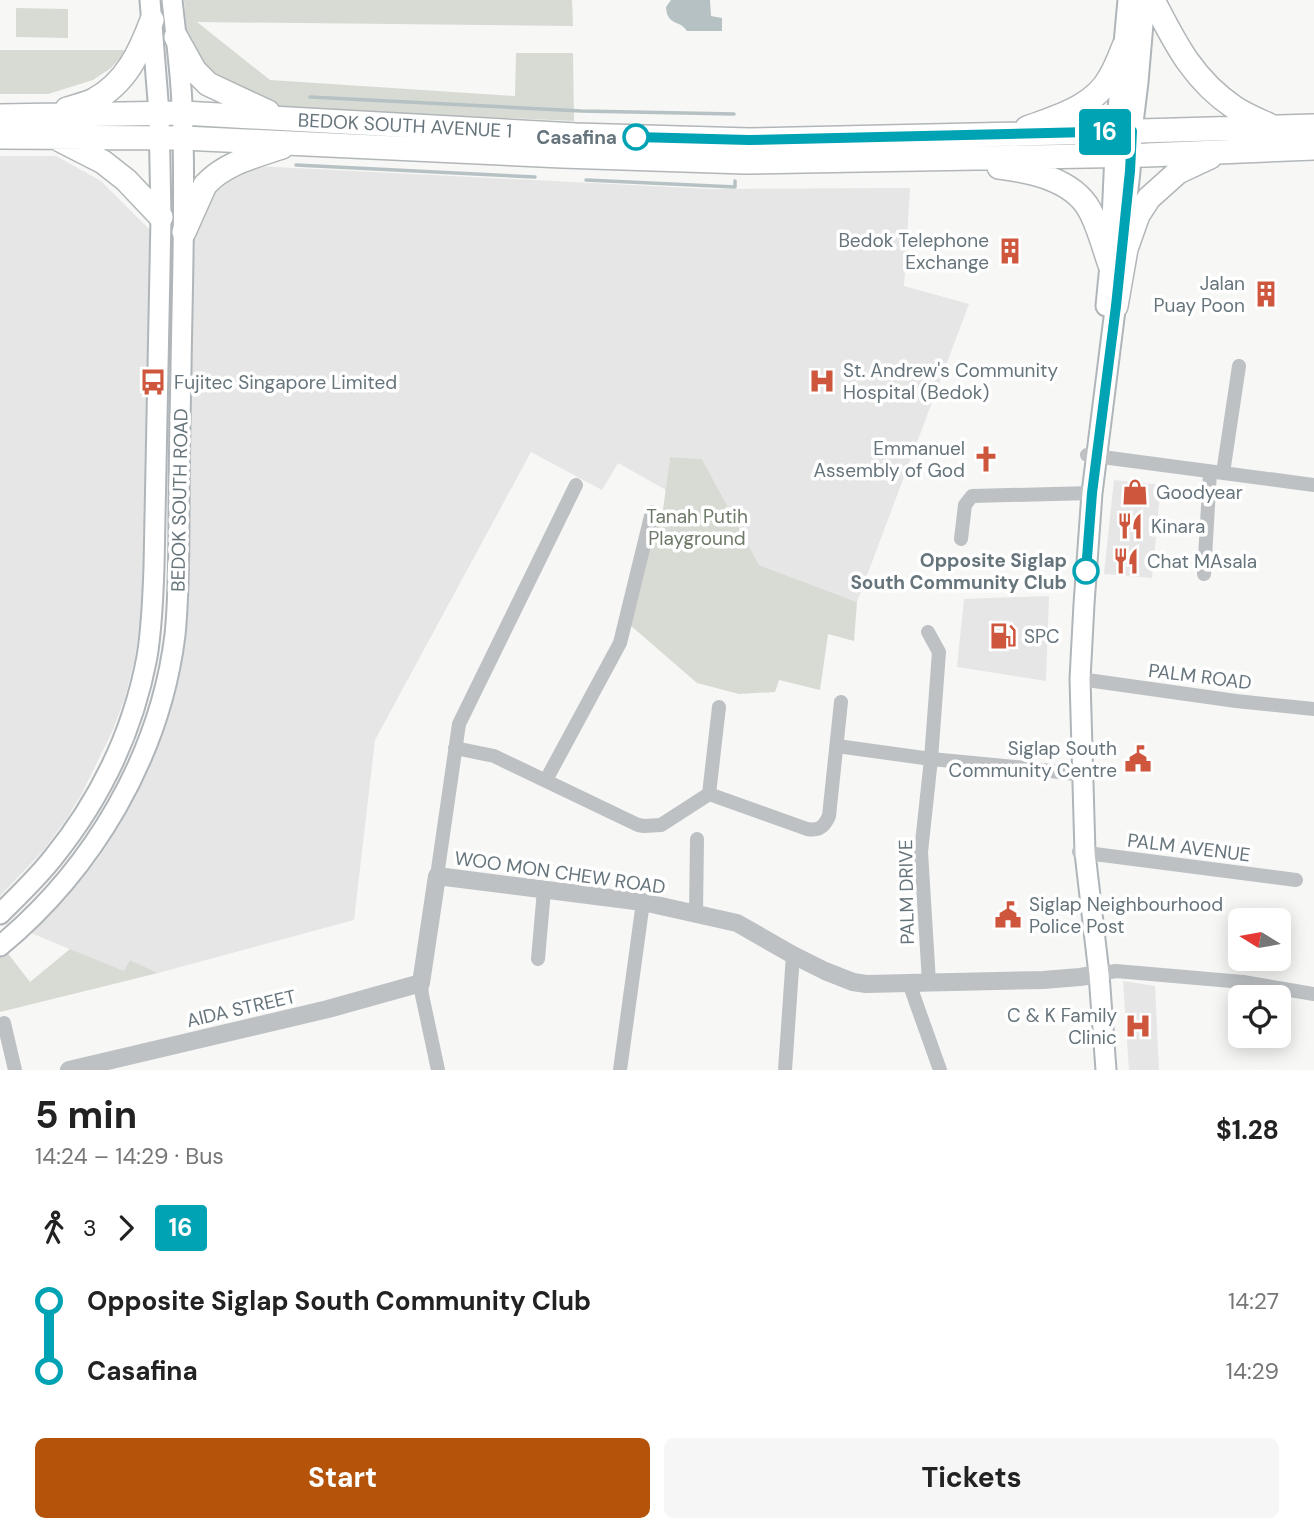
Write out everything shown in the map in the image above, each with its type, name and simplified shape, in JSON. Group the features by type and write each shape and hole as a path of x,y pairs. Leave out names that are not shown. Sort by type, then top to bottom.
{"main road":[{"name":"BEDOK SOUTH ROAD","path":"0,946 45,904 90,849 110,819 141,758 163,694 172,655 177,605 184,138 172,0"},
{"path":"1116,306 1124,131 1124,46 1128,0"},
{"path":"1124,131 1138,82 1145,0"},
{"path":"1153,0 1198,77 1236,108 1273,128"},
{"name":"BEDOK SOUTH ROAD","path":"0,914 51,861 91,803 120,746 141,684 149,643 153,603 161,217 159,113 151,10"},
{"path":"151,10 141,49 128,71 111,89 51,127 126,180 161,217"},
{"path":"176,37 195,71 208,84 280,118"},
{"path":"1014,133 1082,105 1093,97 1110,79 1124,46"},
{"name":"BEDOK SOUTH AVENUE 1","path":"0,137 51,127 159,113 597,136 749,140 1314,126"},
{"name":"BEDOK SOUTH AVENUE 1","path":"0,116 51,127 160,138 746,162 1219,153 1314,148"},
{"path":"184,232 210,179 231,165 295,142"},
{"path":"1104,357 1126,249 1138,215 1149,198 1178,172 1219,153"},
{"path":"1106,1070 1081,852 1071,678 1087,493 1104,357 1110,265 1123,155"},
{"path":"926,158 1014,169 1058,181 1089,209 1110,265"},
{"path":"1078,775 1087,493"},
{"path":"1094,975 1097,1070"}],"street":[{"path":"1204,574 1217,473 1240,366"},
{"path":"1091,456 1314,485"},
{"name":"WOO MON CHEW ROAD","path":"576,485 458,724 437,876 643,902 737,923 825,971 866,984 1043,980 1094,975"},
{"path":"961,539 965,505 972,496 1087,493"},
{"path":"546,780 620,643 652,512"},
{"name":"PALM DRIVE","path":"928,632 939,652 921,852 929,982"},
{"name":"PALM ROAD","path":"1080,680 1314,709"},
{"path":"709,794 807,829 821,828 829,816 841,702"},
{"path":"709,794 719,707"},
{"path":"837,746 1078,775"},
{"path":"454,748 494,756 644,826 661,825 709,794"},
{"path":"696,914 697,839"},
{"name":"PALM AVENUE","path":"1081,852 1296,880"},
{"path":"437,876 422,995 438,1070"},
{"path":"538,959 544,890"},
{"path":"620,1070 643,902"},
{"path":"785,1070 793,955"},
{"path":"1094,975 1116,971 1243,982 1314,994"},
{"name":"AIDA STREET","path":"69,1070 328,1009 422,983"},
{"path":"909,984 940,1070"},
{"path":"4,1023 15,1070"}],"shaded area":[{"path":"671,0 710,0 711,16 722,18 722,31 687,31 669,17 666,7"},
{"path":"0,156 56,156 101,181 151,231 143,566 141,615 135,658 125,698 112,732 81,795 42,852 0,896"},
{"path":"255,166 709,189 910,188 904,286 969,304 857,602 759,565 702,459 670,457 666,490 618,463 602,490 531,452 375,740 354,920 158,973 130,960 125,972 31,933 77,885 119,826 150,763 174,697 185,637 187,605 193,233 219,182"},
{"path":"1114,480 1161,485 1152,578 1104,574"},
{"path":"1049,596 1046,681 957,667 964,599"},
{"path":"1123,981 1155,986 1159,1070 1129,1070"}],"green space":[{"path":"184,0 572,0 573,26 197,22 270,80 515,96 516,53 573,53 574,121 280,108 216,76 204,65 187,36"},
{"path":"16,8 68,9 68,38 16,37"},
{"path":"0,50 128,50 111,68 93,80 48,94 0,94"},
{"name":"Tanah Putih Playground","path":"670,457 702,459 759,565 857,602 854,641 828,634 820,690 779,680 775,692 739,694 697,683 630,625 656,524 661,525"},
{"path":"70,949 124,971 130,960 158,973 0,1012 0,955 6,951 30,982"}],"waterway":[{"path":"310,97 581,111 734,114"},
{"path":"296,165 535,177"},
{"path":"586,180 735,187 735,181"}],"bus line":[{"name":"16","path":"636,137 749,140 1132,131 1116,306 1092,493 1086,571"}],"place":[{"name":"Casafina","path":"636,137"},
{"name":"Bedok Telephone Exchange","path":"1010,251"},
{"name":"Jalan Puay Poon","path":"1266,294"},
{"name":"St. Andrew's Community Hospital (Bedok)","path":"822,381"},
{"name":"Fujitec Singapore Limited","path":"153,382"},
{"name":"Emmanuel Assembly of God","path":"986,459"},
{"name":"Goodyear","path":"1135,492"},
{"name":"Kinara","path":"1130,526"},
{"name":"Chat MAsala","path":"1126,561"},
{"name":"Opposite Siglap South Community Club","path":"1086,571"},
{"name":"SPC","path":"1003,636"},
{"name":"Siglap South Community Centre","path":"1138,759"},
{"name":"Siglap Neighbourhood Police Post","path":"1008,915"},
{"name":"C & K Family Clinic","path":"1138,1026"}]}
